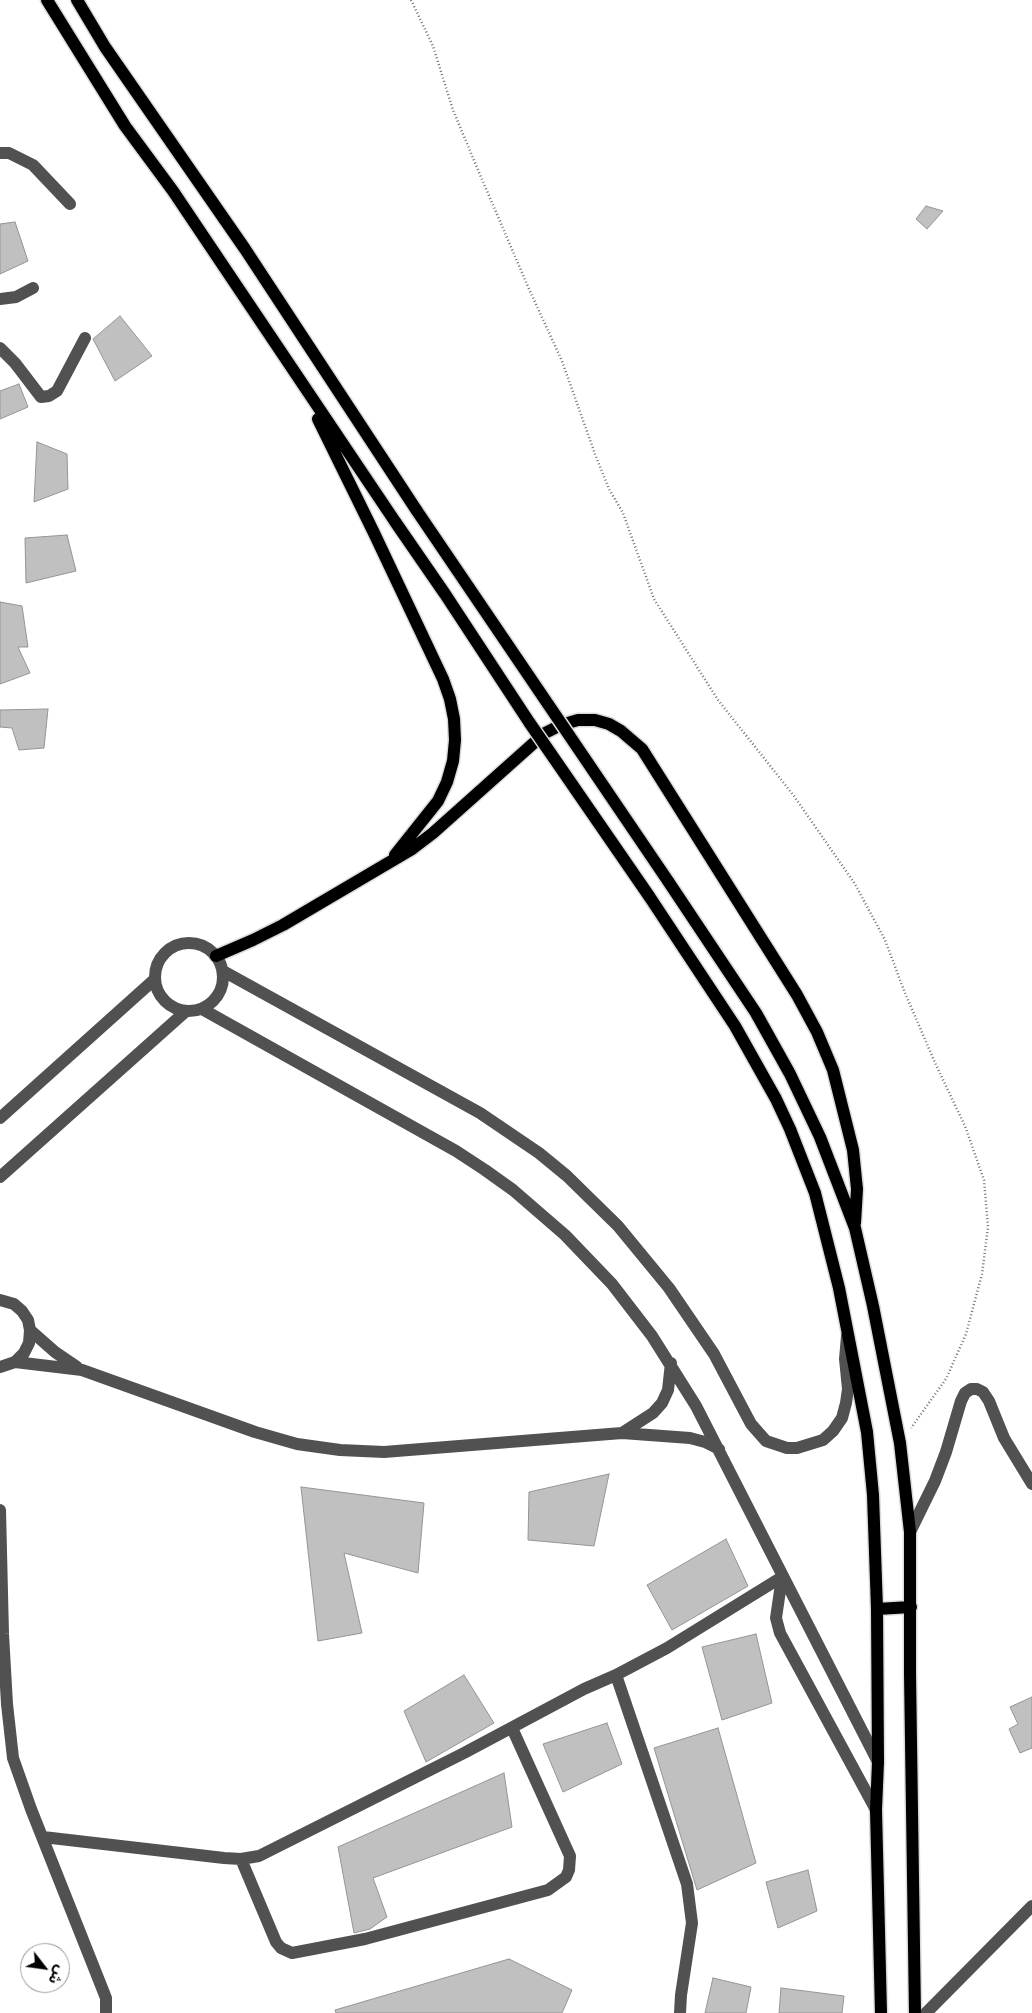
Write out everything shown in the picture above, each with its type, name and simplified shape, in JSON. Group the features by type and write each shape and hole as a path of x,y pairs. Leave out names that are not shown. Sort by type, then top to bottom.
{"main road":[{"path":"47,0 125,126 173,192 735,1026 776,1099 790,1129 815,1193 830,1245 867,1432 873,1495 877,1609 878,1762 876,1810 881,2013"},
{"path":"77,0 105,47 245,250 417,511 731,974 790,1074 830,1159 854,1228 873,1306 900,1443 910,1532 915,2013"},
{"path":"298,378 374,532 443,679 454,719 453,762 447,782 438,801 389,863"},
{"path":"216,956 269,933 389,863 433,833 546,733 561,725 578,720 595,720 609,724 632,739 642,749 798,996 818,1032 833,1070 853,1150 857,1189 854,1228"},
{"path":"877,1609 911,1607"}],"street":[{"path":"0,153 10,153 34,165 70,204"},
{"path":"0,299 16,297 33,288"},
{"path":"0,348 15,363 31,387 41,397 49,396 57,391 85,338"},
{"path":"0,1177 185,1012 202,1009 212,1003 219,994 223,983 223,971 216,956 207,948 195,944 183,944 172,948 162,956 157,967 155,979 161,997 168,1004 185,1012"},
{"path":"223,971 480,1113 540,1153 567,1176 618,1226 669,1288 714,1354 751,1424 766,1440 781,1447 797,1448 823,1440 833,1431 842,1418 848,1389 845,1351 847,1328"},
{"path":"0,1118 155,979"},
{"path":"202,1009 456,1151 513,1190 565,1234 595,1265 633,1309 671,1363 718,1449 878,1762"},
{"path":"0,1300 14,1304 22,1311 28,1320 30,1330 24,1354 8,1365 0,1378"},
{"path":"30,1330 55,1352 82,1370 255,1432 297,1444 340,1450 384,1452 622,1433 690,1438 718,1449"},
{"path":"622,1433 653,1414 662,1403 668,1390 671,1363"},
{"path":"8,1365 82,1370"},
{"path":"910,1532 935,1481 961,1401 965,1393 971,1389 983,1392 1004,1438 1032,1484"},
{"path":"0,1510 1,1634 13,1758 106,1998 106,2013"},
{"path":"43,1837 241,1859 252,1858 268,1852 667,1648 782,1577"},
{"path":"782,1577 776,1618 780,1633 876,1810"},
{"path":"616,1675 687,1884 692,1923 680,2013"},
{"path":"241,1859 276,1942 281,1948 292,1953 364,1939 548,1890 566,1877 569,1870 570,1856 512,1728"},
{"path":"926,2013 1032,1906"}],"path":[{"path":"411,0 433,46 453,110 478,170 562,360 608,489 623,513 654,599 718,700 794,796 855,884 885,940 924,1038 965,1126 984,1180 988,1227 982,1274 966,1334 946,1379 900,1443"}],"building":[{"path":"926,206 943,211 927,229 916,219"},
{"path":"15,222 28,261 0,274 0,224"},
{"path":"120,316 152,356 115,381 93,339"},
{"path":"19,384 28,407 0,419 0,391"},
{"path":"37,442 67,454 68,489 34,502"},
{"path":"67,535 76,571 26,583 25,538"},
{"path":"0,602 22,606 28,647 18,647 30,673 0,684"},
{"path":"48,709 44,748 19,750 12,728 0,727 0,710"},
{"path":"609,1474 594,1546 528,1540 529,1492"},
{"path":"301,1487 424,1503 418,1573 344,1553 362,1633 318,1641"},
{"path":"726,1539 748,1586 672,1630 647,1585"},
{"path":"756,1634 772,1703 722,1720 702,1647"},
{"path":"464,1675 494,1723 426,1762 404,1711"},
{"path":"1032,1697 1032,1748 1020,1753 1009,1729 1018,1724 1010,1707"},
{"path":"607,1723 622,1764 563,1792 543,1744"},
{"path":"718,1728 756,1863 697,1890 654,1748"},
{"path":"504,1773 512,1827 373,1878 387,1917 370,1929 354,1933 338,1847"},
{"path":"808,1870 817,1911 778,1928 766,1882"},
{"path":"509,1959 572,1990 562,2013 336,2013 335,2010"},
{"path":"713,1978 751,1987 746,2013 705,2013"},
{"path":"781,1988 844,1996 842,2013 779,2013"}]}
